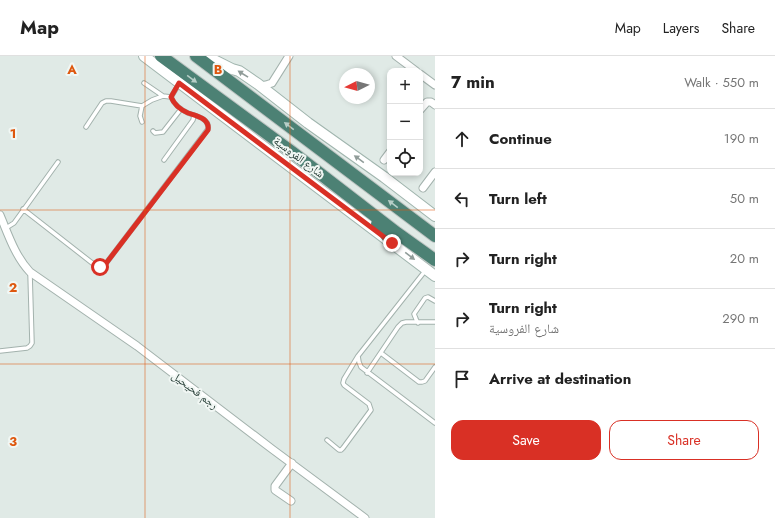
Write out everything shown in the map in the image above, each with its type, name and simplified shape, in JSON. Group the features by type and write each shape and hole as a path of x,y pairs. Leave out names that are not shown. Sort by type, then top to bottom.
{"highway":[{"name":"شارع الفروسية","path":"161,56 292,152 397,233 435,260"},
{"name":"شارع الفروسية","path":"196,56 435,236"},
{"path":"292,152 308,170 382,228 392,243"},
{"path":"411,217 435,228"}],"main road":[{"name":"شارع الفروسية","path":"144,56 435,276"},
{"path":"206,56 239,72 261,86 308,123 435,216"}],"street":[{"path":"261,86 272,83 289,56"},
{"path":"396,56 406,59 414,68"},
{"path":"423,76 435,85"},
{"path":"272,83 275,97"},
{"path":"423,107 427,102 431,102 435,105"},
{"path":"384,160 387,156"},
{"path":"423,188 435,172"},
{"name":"رجم فحيحيل","path":"0,215 18,257 30,272 137,346 365,518"},
{"path":"291,501 275,490 275,486 292,463"}],"lane":[{"path":"144,83 162,96"},
{"path":"171,97 179,83"},
{"path":"86,127 102,104 106,101 142,106 162,96 171,97"},
{"path":"23,209 96,266 104,266 208,130 209,126 207,122 181,109 173,102 171,97"},
{"path":"142,106 140,116 142,122"},
{"path":"153,131 155,133 163,132 181,109"},
{"path":"164,160 193,120 194,115"},
{"path":"6,228 14,223 58,162"},
{"path":"327,440 341,450 371,410 369,404 344,385 344,379 358,356 426,269"},
{"path":"0,352 27,348 32,343 30,272"},
{"path":"418,323 414,314 425,298 428,297 435,301"},
{"path":"367,373 402,323 435,322"},
{"path":"381,353 419,382 425,381 435,367"},
{"path":"358,356 361,367 367,373 435,423"}],"route":[{"path":"100,267 104,266 208,130 209,126 207,122 181,109 173,102 171,97 179,83 392,243"}]}
